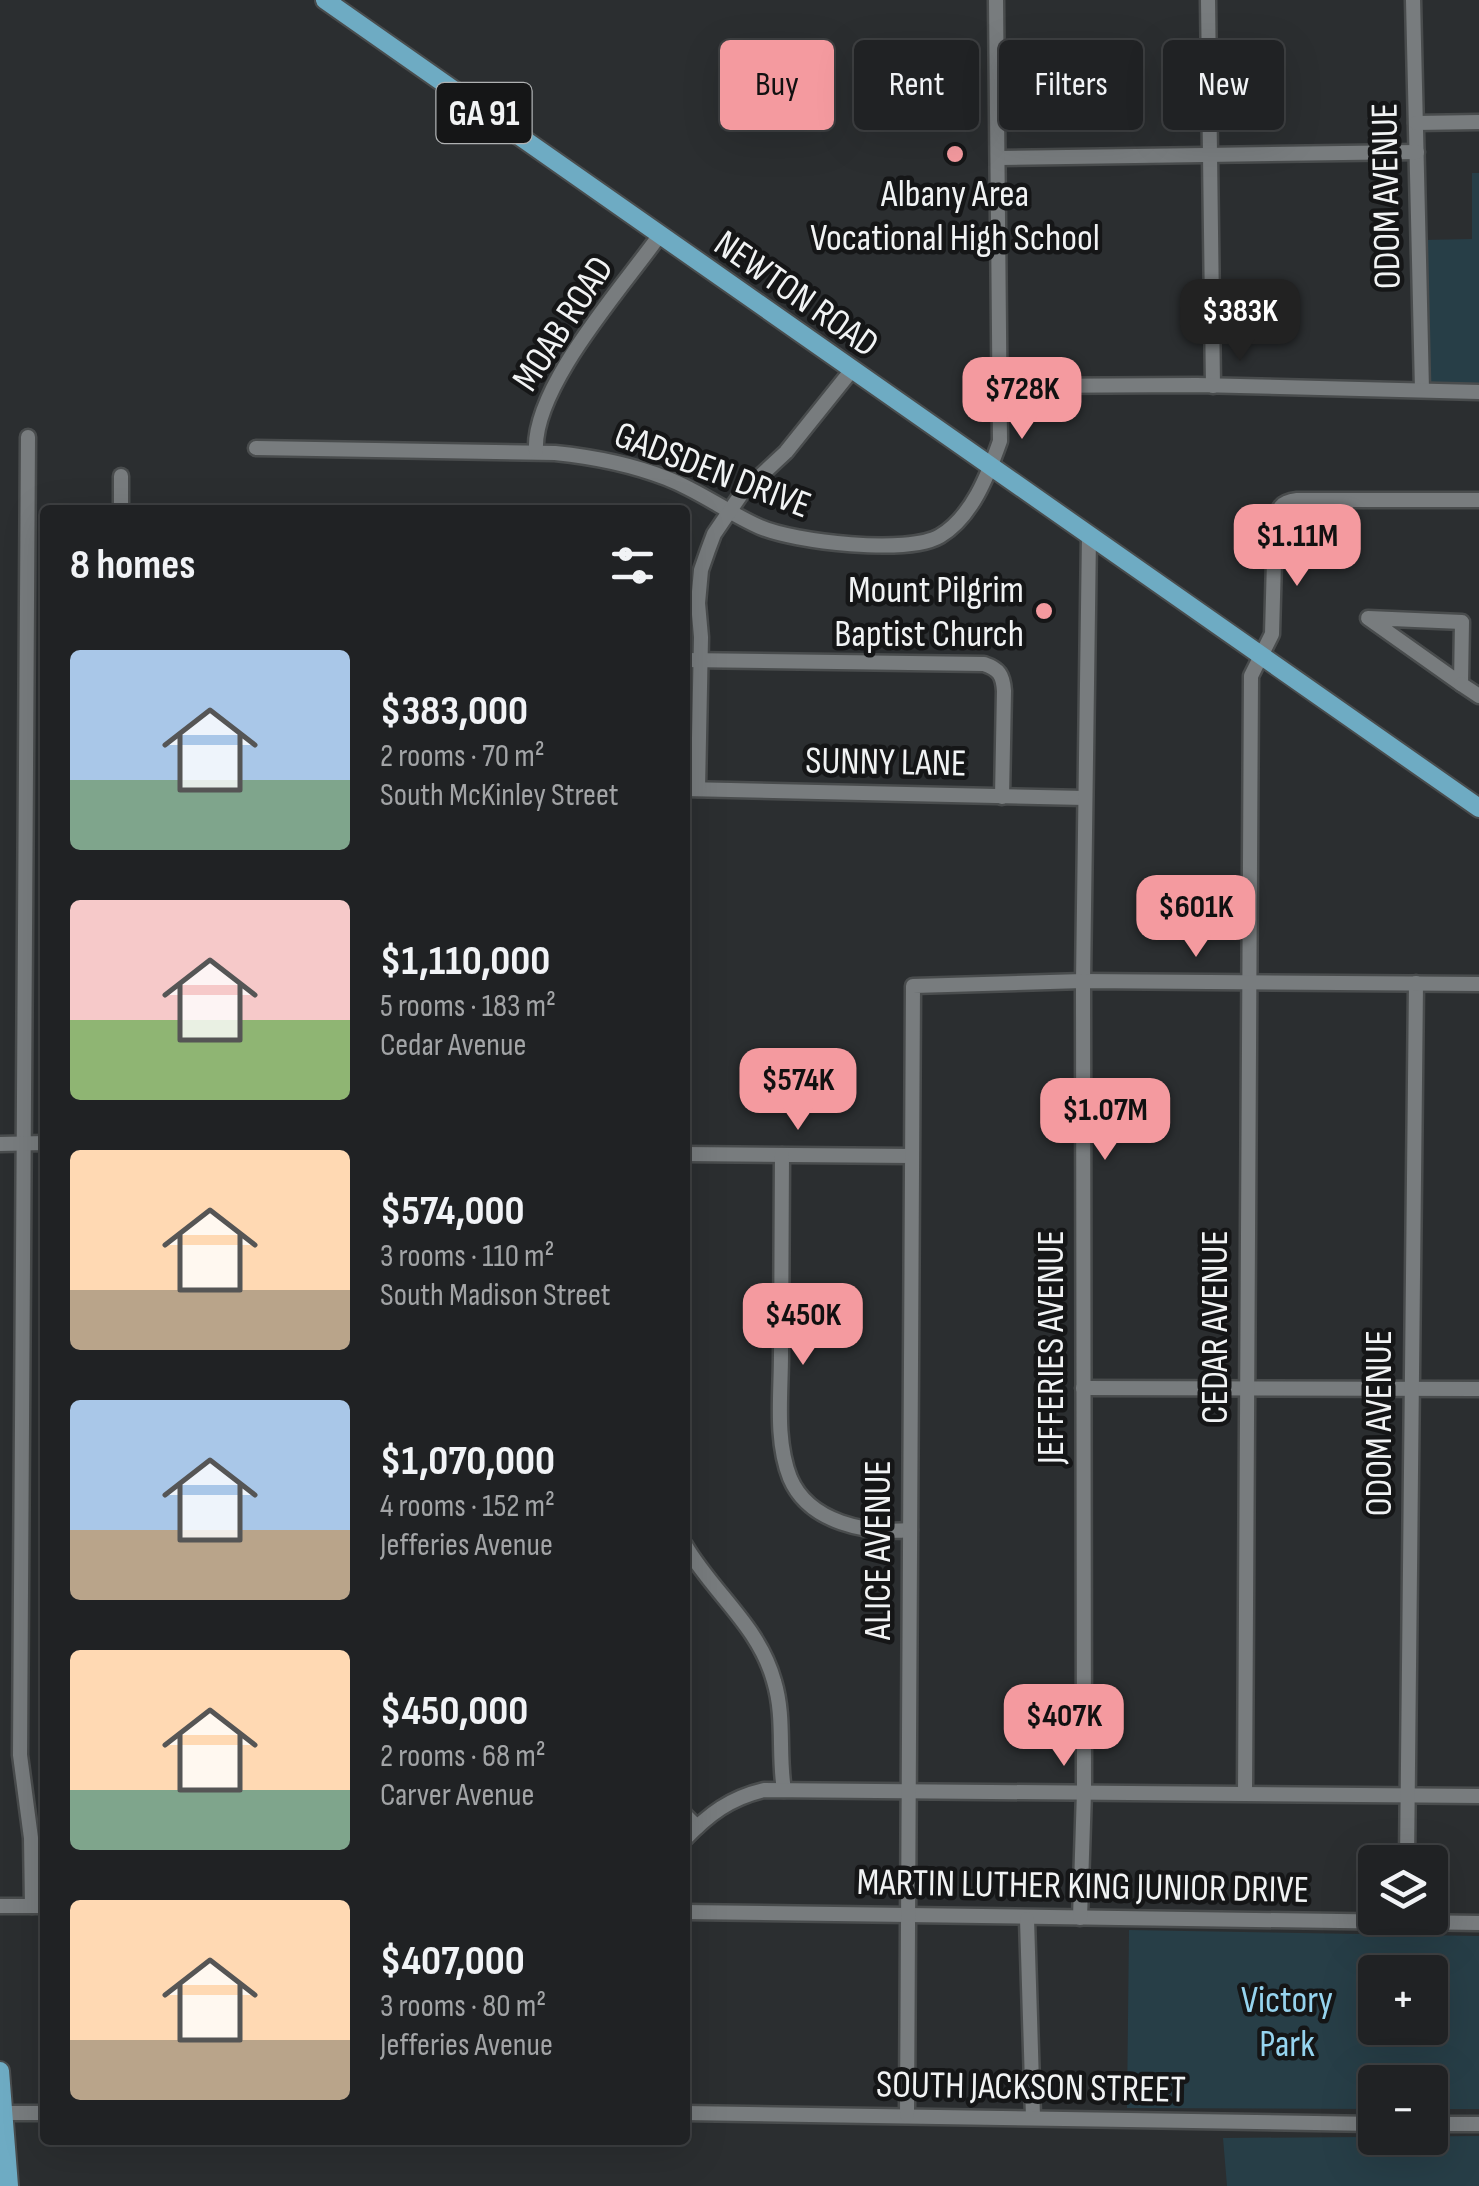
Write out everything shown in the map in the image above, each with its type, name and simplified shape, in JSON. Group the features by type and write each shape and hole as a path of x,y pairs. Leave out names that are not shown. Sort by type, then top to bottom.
{"main road":[{"name":"NEWTON ROAD","path":"326,0 1479,808"},
{"path":"0,2071 10,2186"}],"street":[{"path":"991,467 1000,442 1001,386 996,0"},
{"path":"1208,0 1213,386"},
{"name":"ODOM AVENUE","path":"1412,0 1422,390"},
{"path":"1416,123 1479,122"},
{"path":"999,158 1417,152"},
{"name":"MOAB ROAD","path":"536,451 535,435 545,400 659,236"},
{"path":"692,789 692,660 701,570 714,534 742,492 810,425 851,371"},
{"path":"1001,386 1479,392"},
{"path":"0,1906 39,1906 20,1755 28,437"},
{"name":"GADSDEN DRIVE","path":"256,448 536,451 593,458 671,480 759,527 797,540 924,542 943,534 959,518 991,467"},
{"path":"121,476 121,505"},
{"name":"CEDAR AVENUE","path":"1245,1793 1252,676 1272,634 1278,508 1297,500 1479,500"},
{"name":"JEFFERIES AVENUE","path":"1080,1918 1084,1791 1083,981 1089,535"},
{"path":"1461,684 1462,622 1368,618 1461,684 1479,696"},
{"path":"692,660 984,664 996,668 1003,678 1004,691 1002,796"},
{"name":"SUNNY LANE","path":"692,789 1085,798"},
{"path":"1083,981 1479,984"},
{"name":"ALICE AVENUE","path":"908,2115 913,986 1083,981"},
{"name":"ODOM AVENUE","path":"1408,1845 1416,984"},
{"path":"0,1144 40,1143"},
{"path":"690,1154 911,1156"},
{"path":"782,1155 781,1432 790,1479 806,1500 835,1520 870,1530 910,1530"},
{"path":"1083,1388 1479,1389"},
{"path":"690,1550 745,1621 767,1659 781,1716 784,1790"},
{"path":"690,1834 712,1812 738,1796 764,1790 1479,1796"},
{"path":"690,1820 697,1826"},
{"name":"MARTIN LUTHER KING JUNIOR DRIVE","path":"690,1912 1027,1919 1358,1920"},
{"path":"1027,1919 1033,2117"},
{"name":"MARTIN LUTHER KING JUNIOR DRIVE","path":"1448,1922 1479,1924"},
{"path":"2,2113 40,2113"},
{"name":"SOUTH JACKSON STREET","path":"690,2113 1358,2124"},
{"path":"1448,2124 1479,2124"}],"green space":[{"path":"1472,173 1479,173 1479,389 1425,388 1422,240 1472,239"},
{"name":"Victory Park","path":"1129,1930 1479,1936 1479,2109 1448,2109 1448,2065 1358,2065 1358,2109 1127,2108"},
{"path":"1448,2136 1479,2136 1479,2186 1227,2186 1223,2138 1358,2137 1358,2155 1448,2155"}],"place":[{"name":"Albany Area Vocational High School","path":"955,154"},
{"name":"Mount Pilgrim Baptist Church","path":"1044,611"}]}
